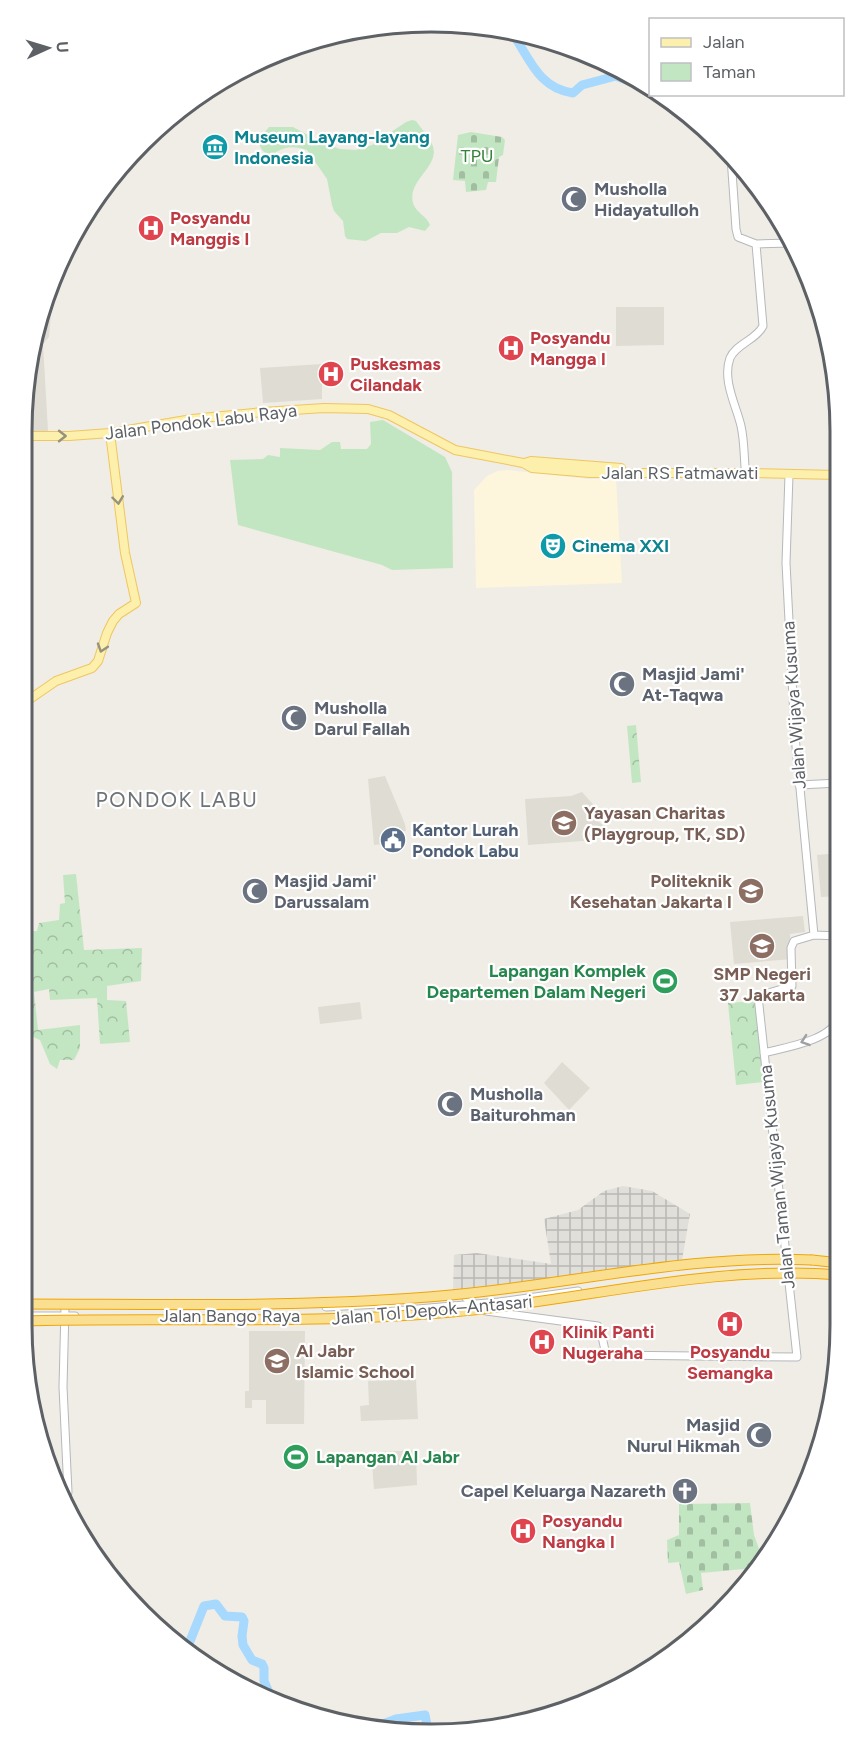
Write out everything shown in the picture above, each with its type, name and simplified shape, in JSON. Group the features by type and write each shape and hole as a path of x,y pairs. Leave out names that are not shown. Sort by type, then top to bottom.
{"highway":[{"name":"Jalan Tol Depok–Antasari","path":"32,1320 143,1312 355,1303 489,1291 710,1262 766,1258 830,1262"},
{"name":"Jalan Tol Depok–Antasari","path":"32,1307 304,1320 442,1313 535,1302 681,1279 743,1273 803,1272 830,1274"}],"main road":[{"name":"Jalan Pondok Labu Raya","path":"32,436 108,436 228,415 345,408 382,412 443,445"},
{"path":"32,698 56,681 92,668 98,661 113,621 119,614 136,603 125,553 108,436"},
{"name":"Jalan RS Fatmawati","path":"443,445 466,453 523,464 532,468 579,472 789,475 830,473"},
{"name":"Jalan RS Fatmawati","path":"523,464 531,461 597,467 676,470 745,467 830,472"}],"street":[{"path":"732,169 737,235 741,239 756,244 783,243"},
{"path":"745,467 742,434 728,371 733,353 763,326 756,244"},
{"name":"Jalan Wijaya Kusuma","path":"789,475 787,584 799,785 814,935"},
{"path":"799,785 830,783"},
{"path":"814,935 830,936"},
{"name":"Jalan Taman Wijaya Kusuma","path":"797,1357 758,996 792,986 792,944 794,941 814,935"},
{"path":"764,1053 802,1043 830,1031"},
{"name":"Jalan Bango Raya","path":"143,1312 345,1307 466,1298 687,1267 756,1261 786,1261"},
{"name":"Jalan Bango Raya","path":"32,1315 65,1312 357,1314 499,1302 699,1275 787,1269"},
{"path":"503,1293 498,1309 503,1313"},
{"name":"Jalan Bango Raya","path":"466,1298 486,1311 598,1326 602,1332 606,1355 797,1357"},
{"name":"Jalan Bango Raya","path":"32,1308 65,1312"},
{"path":"65,1312 63,1387 68,1491"}],"shaded area":[{"path":"616,307 664,307 664,345 616,346"},
{"path":"52,308 49,337 43,344 48,431 32,432 32,405 39,353"},
{"path":"322,364 322,399 263,403 260,368"},
{"path":"507,470 589,479 616,478 622,583 476,588 474,490 487,476 497,471"},
{"path":"385,776 406,831 384,833 385,844 374,845 368,779"},
{"name":"Yayasan Charitas (Playgroup, TK, SD)","path":"582,792 600,812 595,818 607,829 596,840 528,845 525,799 571,796"},
{"path":"830,854 830,896 821,897 817,855"},
{"name":"SMP Negeri 37 Jakarta","path":"803,916 805,932 790,934 792,959 734,964 730,922"},
{"path":"360,1002 362,1019 320,1024 318,1007"},
{"path":"562,1062 590,1088 569,1110 544,1083"},
{"path":"623,1186 652,1191 690,1214 682,1260 453,1291 454,1255 477,1253 551,1264 544,1219 578,1210 604,1191"},
{"name":"Al Jabr Islamic School","path":"249,1331 305,1331 304,1424 266,1424 266,1400 252,1400 252,1408 245,1408 245,1391 249,1391"},
{"path":"416,1379 418,1419 361,1421 360,1406 369,1405 368,1381"},
{"path":"416,1450 417,1485 374,1489 372,1464 359,1465 359,1453"}],"green space":[{"path":"412,120 416,121 426,135 434,152 413,194 414,206 430,225 425,231 409,227 397,233 381,233 366,241 347,239 345,236 343,221 332,205 327,179 307,150 288,148 270,155 262,150 258,140 269,127 293,127 340,149 356,150 372,145"},
{"name":"TPU","path":"471,132 502,137 505,140 503,155 499,157 496,182 488,182 486,190 466,192 465,181 453,180 458,135"},
{"path":"383,420 445,457 452,472 453,568 392,570 382,565 238,525 230,460 263,459 268,455 280,457 280,448 320,450 332,442 340,442 341,449 367,449 371,444 370,422"},
{"path":"636,725 641,782 632,783 627,726"},
{"path":"76,874 84,950 142,948 141,981 107,986 107,1000 126,1001 130,1042 100,1044 97,998 50,1000 49,989 34,992 38,1030 80,1025 80,1048 74,1060 60,1060 57,1069 50,1064 40,1040 32,1037 32,931 37,931 39,923 59,920 60,904 65,903 63,875"},
{"path":"755,1001 763,1082 736,1085 728,1003"},
{"path":"750,1503 754,1535 760,1551 747,1569 701,1573 703,1590 686,1594 679,1562 668,1563 667,1540 679,1535 679,1504"}],"waterway":[{"path":"518,41 544,80 562,90 573,93 582,85 615,76"},
{"path":"189,1643 204,1606 216,1604 225,1616 242,1617 244,1621 243,1645 252,1660 262,1664 268,1689"},
{"path":"388,1722 425,1715 427,1724"}],"place":[{"name":"Museum Layang-layang Indonesia","path":"215,147"},
{"name":"Musholla Hidayatulloh","path":"574,199"},
{"name":"Posyandu Manggis I","path":"151,228"},
{"name":"Posyandu Mangga I","path":"511,348"},
{"name":"Puskesmas Cilandak","path":"331,374"},
{"name":"Cinema XXI","path":"553,546"},
{"name":"Masjid Jami' At-Taqwa","path":"622,684"},
{"name":"Musholla Darul Fallah","path":"294,718"},
{"name":"Yayasan Charitas (Playgroup, TK, SD)","path":"564,823"},
{"name":"Kantor Lurah Pondok Labu","path":"393,840"},
{"name":"Masjid Jami' Darussalam","path":"255,891"},
{"name":"Politeknik Kesehatan Jakarta I","path":"751,891"},
{"name":"SMP Negeri 37 Jakarta","path":"762,946"},
{"name":"Lapangan Komplek Departemen Dalam Negeri","path":"665,981"},
{"name":"Musholla Baiturohman","path":"450,1104"},
{"name":"Posyandu Semangka","path":"730,1324"},
{"name":"Klinik Panti Nugeraha","path":"542,1342"},
{"name":"Al Jabr Islamic School","path":"277,1361"},
{"name":"Masjid Nurul Hikmah","path":"759,1435"},
{"name":"Lapangan Al Jabr","path":"296,1457"},
{"name":"Capel Keluarga Nazareth","path":"685,1491"},
{"name":"Posyandu Nangka I","path":"523,1531"}],"district":[{"name":"PONDOK LABU","path":"177,799"}]}
